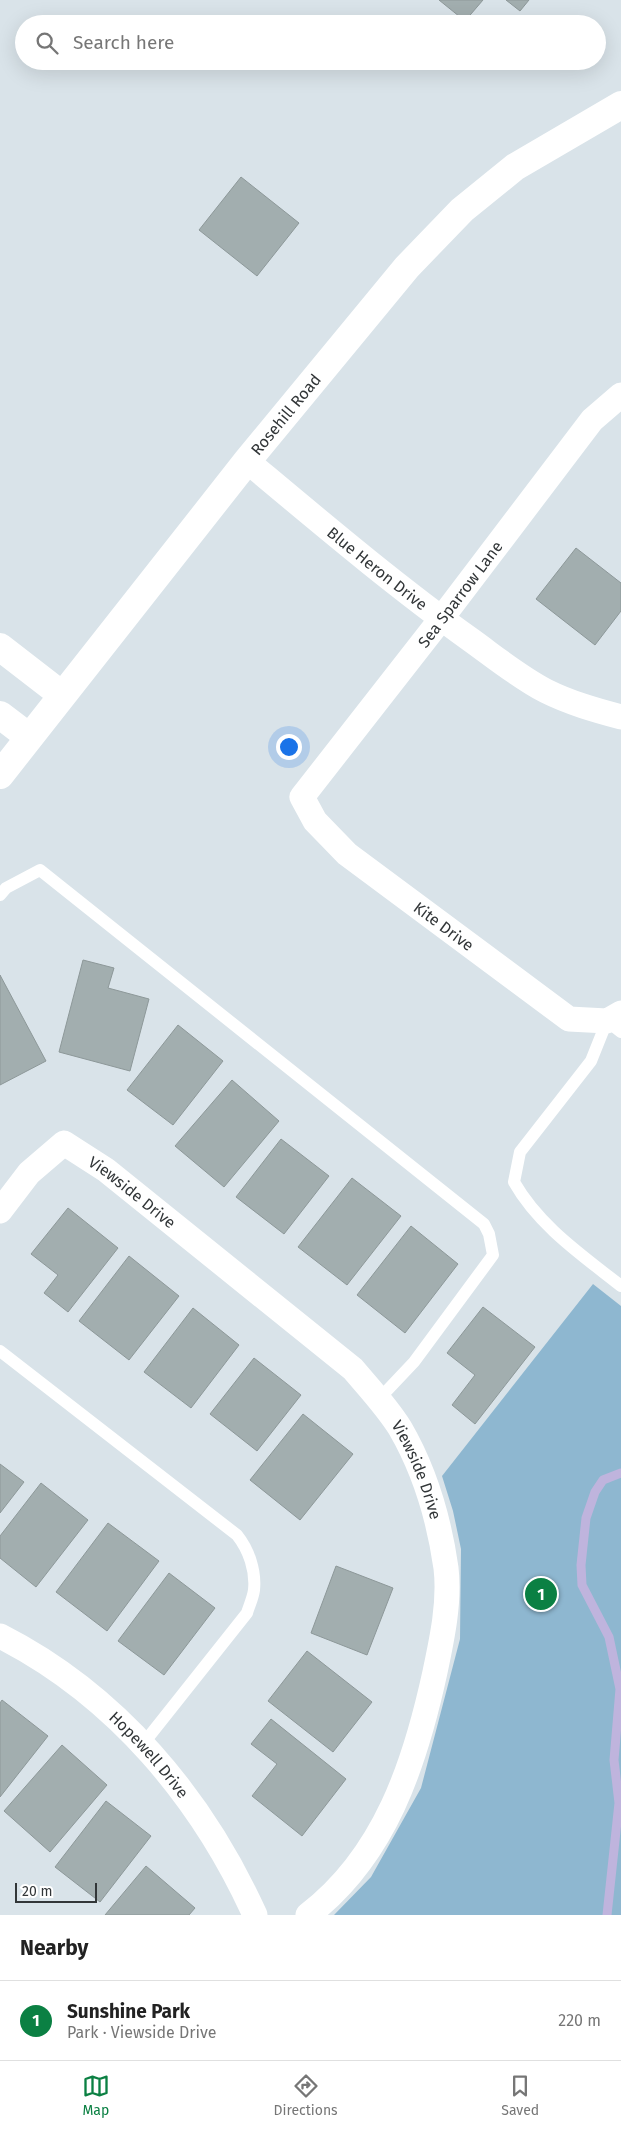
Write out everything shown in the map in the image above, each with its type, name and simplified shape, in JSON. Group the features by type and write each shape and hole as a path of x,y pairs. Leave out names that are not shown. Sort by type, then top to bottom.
{"street":[{"name":"Rosehill Road","path":"0,775 246,461 407,267 462,210 515,167 621,105"},
{"name":"Sea Sparrow Lane","path":"302,797 441,619 592,420 621,395"},
{"name":"Blue Heron Drive","path":"246,461 356,553 441,619 514,672 547,691 585,708 621,717"},
{"path":"0,647 62,695"},
{"path":"0,715 29,738"},
{"name":"Kite Drive","path":"302,797 314,821 347,854 569,1019 616,1022"},
{"name":"Viewside Drive","path":"0,1211 29,1173 64,1143 106,1170 353,1369 379,1399 400,1428 419,1469 432,1502 446,1570 446,1610 423,1720 411,1764 398,1799 381,1830 363,1859 343,1884 308,1915"},
{"name":"Hopewell Drive","path":"0,1636 35,1656 102,1704 143,1744 175,1780 203,1819 225,1856 255,1915"}],"lane":[{"path":"0,895 6,888 40,870 484,1224 489,1234 493,1256 414,1362 379,1399"},
{"path":"616,1022 591,1061 520,1152 514,1182 523,1198 562,1240 621,1286"},
{"path":"0,1351 238,1535 247,1547 253,1569 254,1590 246,1613 143,1744"}],"shaded area":[{"path":"593,1284 621,1306 621,1915 334,1915 371,1877 421,1788 460,1639 461,1549 453,1511 442,1476"}],"building":[{"path":"439,0 483,0 470,15 458,15"},
{"path":"506,0 529,0 520,11"},
{"path":"241,177 299,223 257,276 199,230"},
{"path":"576,548 621,583 621,611 595,645 536,599"},
{"path":"83,960 114,968 108,988 149,999 130,1071 59,1052"},
{"path":"0,975 46,1061 0,1085"},
{"path":"178,1025 223,1061 173,1125 127,1090"},
{"path":"232,1080 279,1121 224,1187 175,1146"},
{"path":"281,1139 329,1176 284,1234 236,1197"},
{"path":"352,1178 401,1216 347,1285 298,1247"},
{"path":"68,1208 118,1248 68,1312 44,1293 58,1275 31,1254"},
{"path":"411,1226 458,1264 405,1333 357,1295"},
{"path":"129,1256 179,1296 129,1360 79,1321"},
{"path":"483,1307 535,1347 475,1424 452,1405 475,1375 447,1353"},
{"path":"193,1308 239,1345 191,1408 144,1372"},
{"path":"254,1358 301,1395 257,1451 210,1414"},
{"path":"303,1414 353,1454 300,1520 250,1480"},
{"path":"0,1464 24,1482 0,1513"},
{"path":"41,1483 88,1520 36,1587 0,1558 0,1536"},
{"path":"108,1523 159,1561 107,1631 56,1592"},
{"path":"336,1566 393,1588 367,1655 311,1633"},
{"path":"169,1573 215,1608 164,1675 118,1641"},
{"path":"307,1651 372,1702 333,1752 268,1701"},
{"path":"2,1700 48,1736 0,1797 0,1703"},
{"path":"271,1719 346,1779 302,1836 252,1796 277,1764 251,1744"},
{"path":"62,1745 107,1785 50,1852 4,1811"},
{"path":"106,1801 151,1836 100,1902 55,1867"},
{"path":"146,1866 195,1908 189,1915 105,1915"}],"waterway":[{"path":"607,1915 619,1803 614,1760 620,1689 609,1637 582,1585 581,1565 586,1518 595,1492 603,1480 621,1473"}],"place":[{"name":"Sunshine Park","path":"541,1594"}]}
